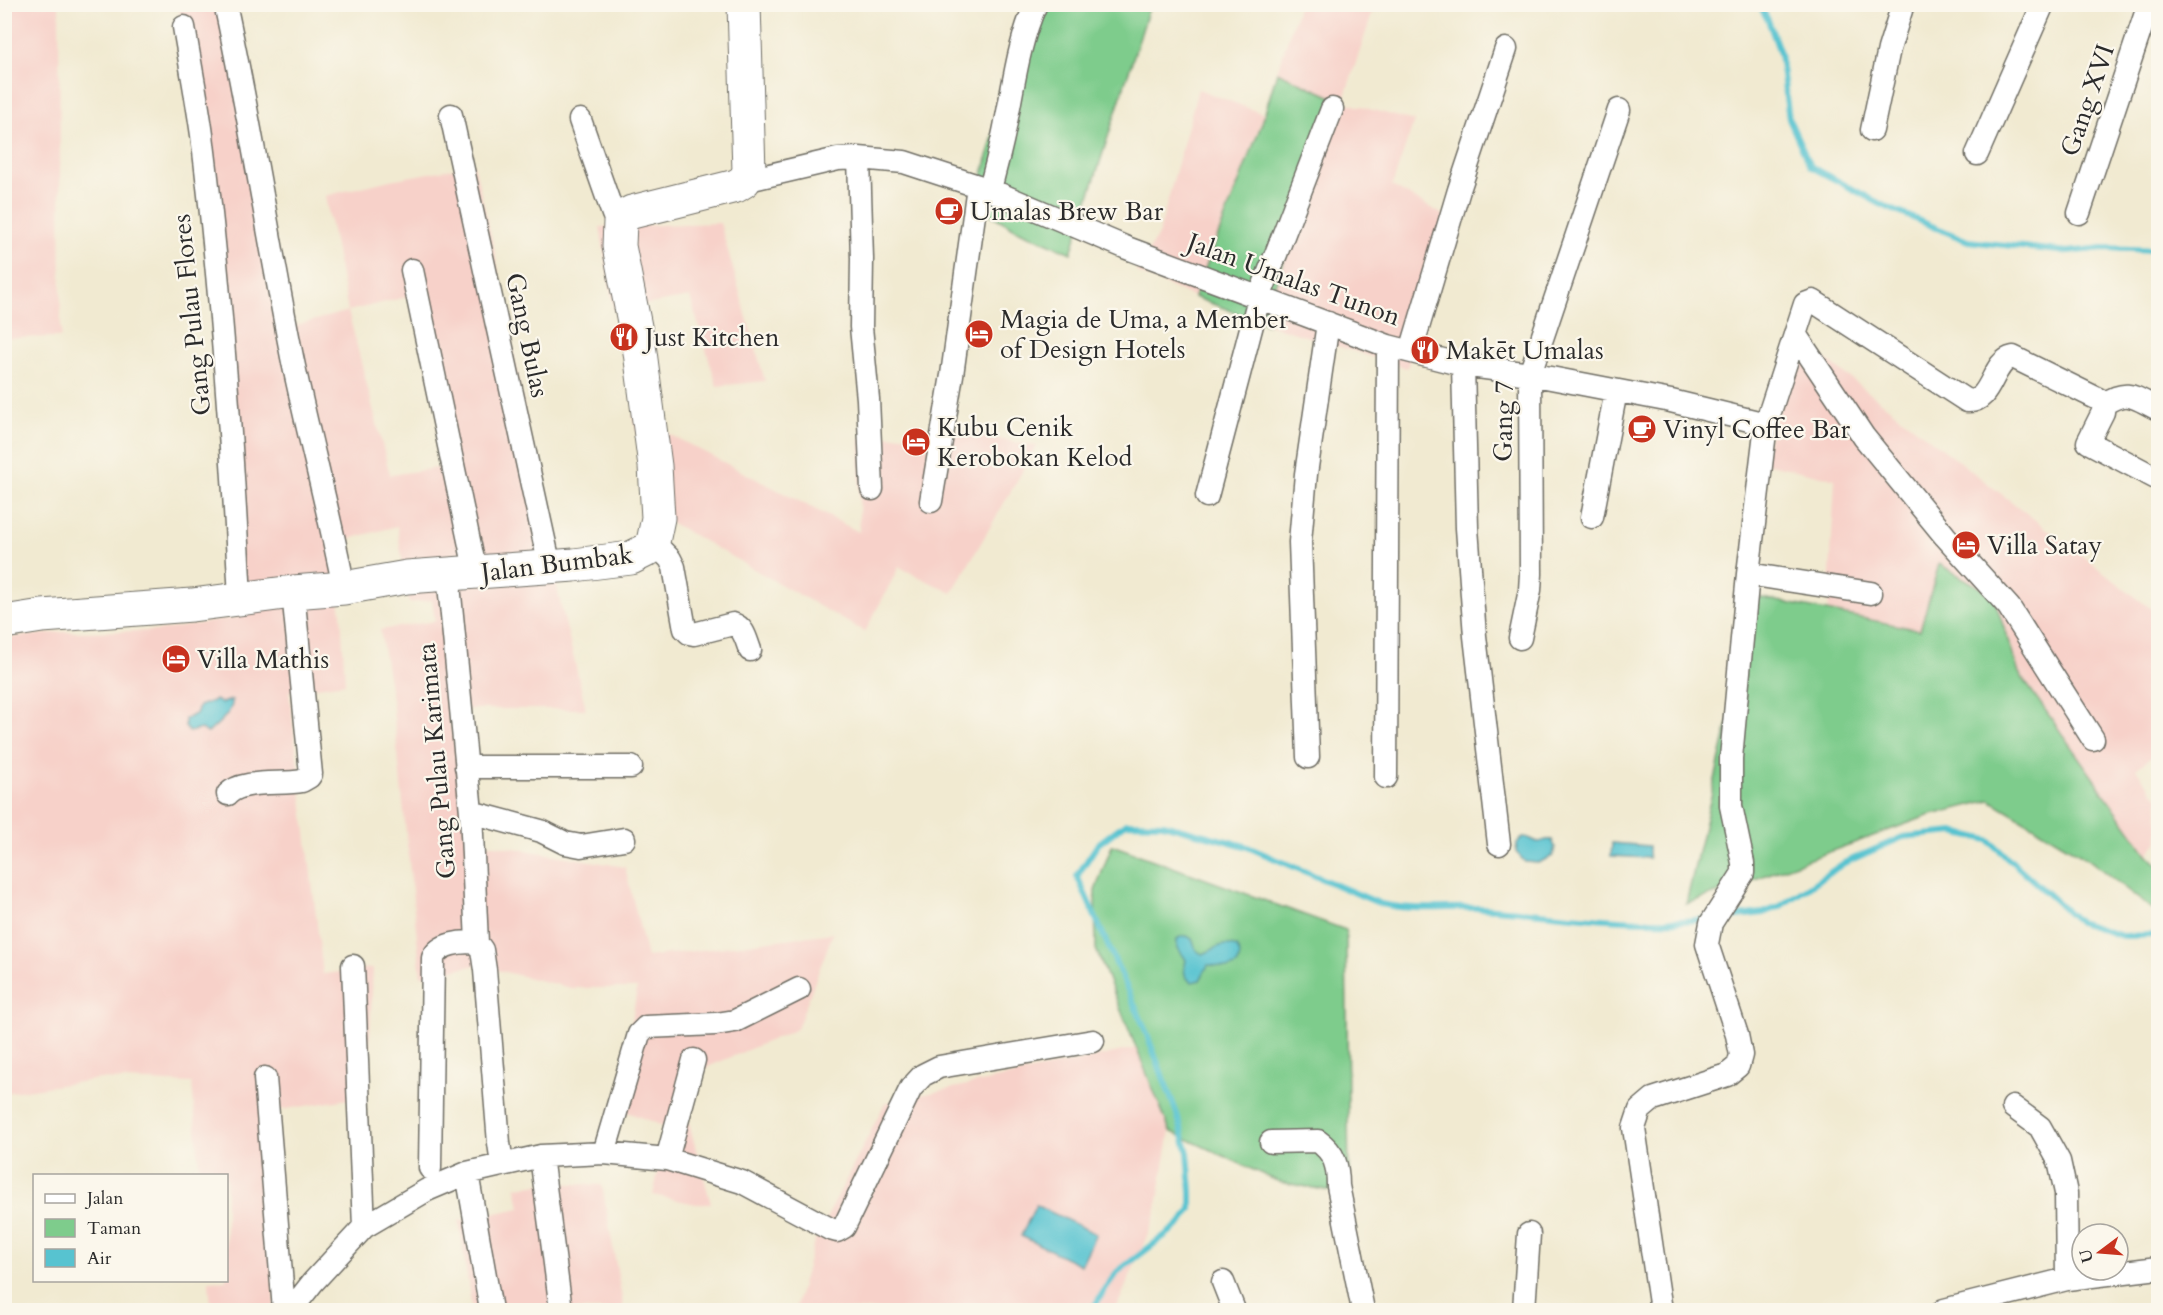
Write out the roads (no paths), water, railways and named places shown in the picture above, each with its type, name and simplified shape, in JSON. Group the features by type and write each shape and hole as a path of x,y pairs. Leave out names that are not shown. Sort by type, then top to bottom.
{"street":[{"path":"227,4 293,359 344,588"},
{"path":"580,120 613,214 620,222 624,216 632,212 736,186 744,181 749,172 744,4"},
{"path":"932,501 984,188 1006,124 1013,84 1030,17 1036,4"},
{"path":"1872,130 1889,49 1903,4"},
{"path":"1977,154 2043,4"},
{"name":"Gang XVI","path":"2079,213 2149,4"},
{"name":"Gang Pulau Flores","path":"184,27 202,134 220,307 233,454 240,598"},
{"path":"1411,351 1459,190 1506,48"},
{"path":"1207,496 1259,298 1332,109"},
{"name":"Gang 7","path":"1520,638 1531,574 1530,374 1618,110"},
{"name":"Gang Bulas","path":"451,115 550,567"},
{"path":"859,158 862,259 861,327 868,399 872,489"},
{"name":"Jalan Umalas Tunon","path":"744,181 838,159 859,158 904,162 984,188 1127,248 1388,346 1463,365 1530,374 1671,401 1766,424"},
{"name":"Jalan Bumbak","path":"4,622 42,616 192,605 344,588 406,578 631,558 647,550 653,542 658,518 655,466 640,352 620,246 620,222"},
{"name":"Gang Pulau Karimata","path":"412,270 462,574 466,767 471,812 477,943 482,950 485,970 502,1164"},
{"path":"1661,1311 1634,1128 1640,1110 1653,1100 1727,1075 1738,1066 1740,1055 1737,1035 1707,944 1711,923 1743,873 1731,806 1731,758 1748,574 1766,424 1805,304 1813,301 1962,400 1973,402 1983,396 2004,361 2010,357 2017,358 2104,404"},
{"path":"1308,757 1300,543 1306,474 1328,323"},
{"path":"1795,334 1864,437 1945,536 2009,607 2093,739"},
{"path":"1386,777 1388,346"},
{"path":"1463,365 1467,528 1475,636 1499,844"},
{"path":"1592,517 1616,391"},
{"path":"2158,409 2130,396 2116,396 2104,404 2103,412 2088,442 2158,479"},
{"path":"653,542 670,559 674,567 685,629 688,633 694,634 733,624 743,631 750,650"},
{"path":"1748,574 1871,593"},
{"path":"228,794 236,787 302,781 311,774 293,592"},
{"path":"466,767 631,767"},
{"path":"471,812 541,831 565,843 581,846 624,839"},
{"path":"430,1168 433,958 435,953 443,947 467,942 477,943"},
{"path":"353,966 364,1227"},
{"path":"604,1153 642,1029 652,1026 716,1024 735,1020 798,989"},
{"path":"291,1311 364,1227 428,1190 467,1173 541,1156 604,1153 667,1159 742,1182 837,1231 844,1227 911,1088 923,1075 939,1067 1093,1041"},
{"path":"667,1159 694,1060"},
{"path":"265,1078 284,1311"},
{"path":"2013,1107 2040,1127 2059,1161 2066,1193 2067,1280"},
{"path":"1271,1142 1318,1141 1332,1154 1338,1170 1338,1186 1363,1311"},
{"path":"541,1156 561,1311"},
{"path":"467,1173 491,1311"},
{"path":"1524,1311 1529,1234"},
{"path":"1944,1311 2067,1280 2158,1268"},
{"path":"1223,1282 1233,1311"}],"water":[{"path":"215,700 221,703 232,700 228,713 208,733 201,729 189,732 185,727 185,719 196,714 199,706"},
{"path":"1523,837 1539,842 1552,840 1555,847 1553,856 1538,863 1525,862 1516,852 1517,844"},
{"path":"1612,843 1649,846 1649,858 1611,856"},
{"path":"1182,936 1192,939 1196,950 1202,954 1222,945 1237,947 1240,955 1238,964 1230,968 1208,965 1200,980 1192,982 1185,975 1186,960 1177,946 1177,939"},
{"path":"1036,1205 1096,1234 1081,1265 1021,1236"}],"waterway":[{"path":"1759,4 1768,20 1780,53 1789,119 1810,166 1884,206 1968,241 2068,252 2103,248 2158,250"},
{"path":"1092,1310 1117,1272 1180,1224 1191,1209 1188,1153 1177,1114 1143,1024 1077,876 1098,844 1126,823 1163,824 1245,846 1381,904 1393,906 1478,908 1622,920 1708,919"},
{"path":"1721,918 1763,913 1779,907 1844,863 1903,837 1954,832 1988,840 2079,922 2122,936 2158,935"}],"place":[{"name":"Umalas Brew Bar","path":"949,211"},
{"name":"Magia de Uma, a Member of Design Hotels","path":"979,334"},
{"name":"Just Kitchen","path":"624,337"},
{"name":"Makēt Umalas","path":"1425,350"},
{"name":"Vinyl Coffee Bar","path":"1642,429"},
{"name":"Kubu Cenik Kerobokan Kelod","path":"916,442"},
{"name":"Villa Satay","path":"1966,545"},
{"name":"Villa Mathis","path":"176,659"}]}
